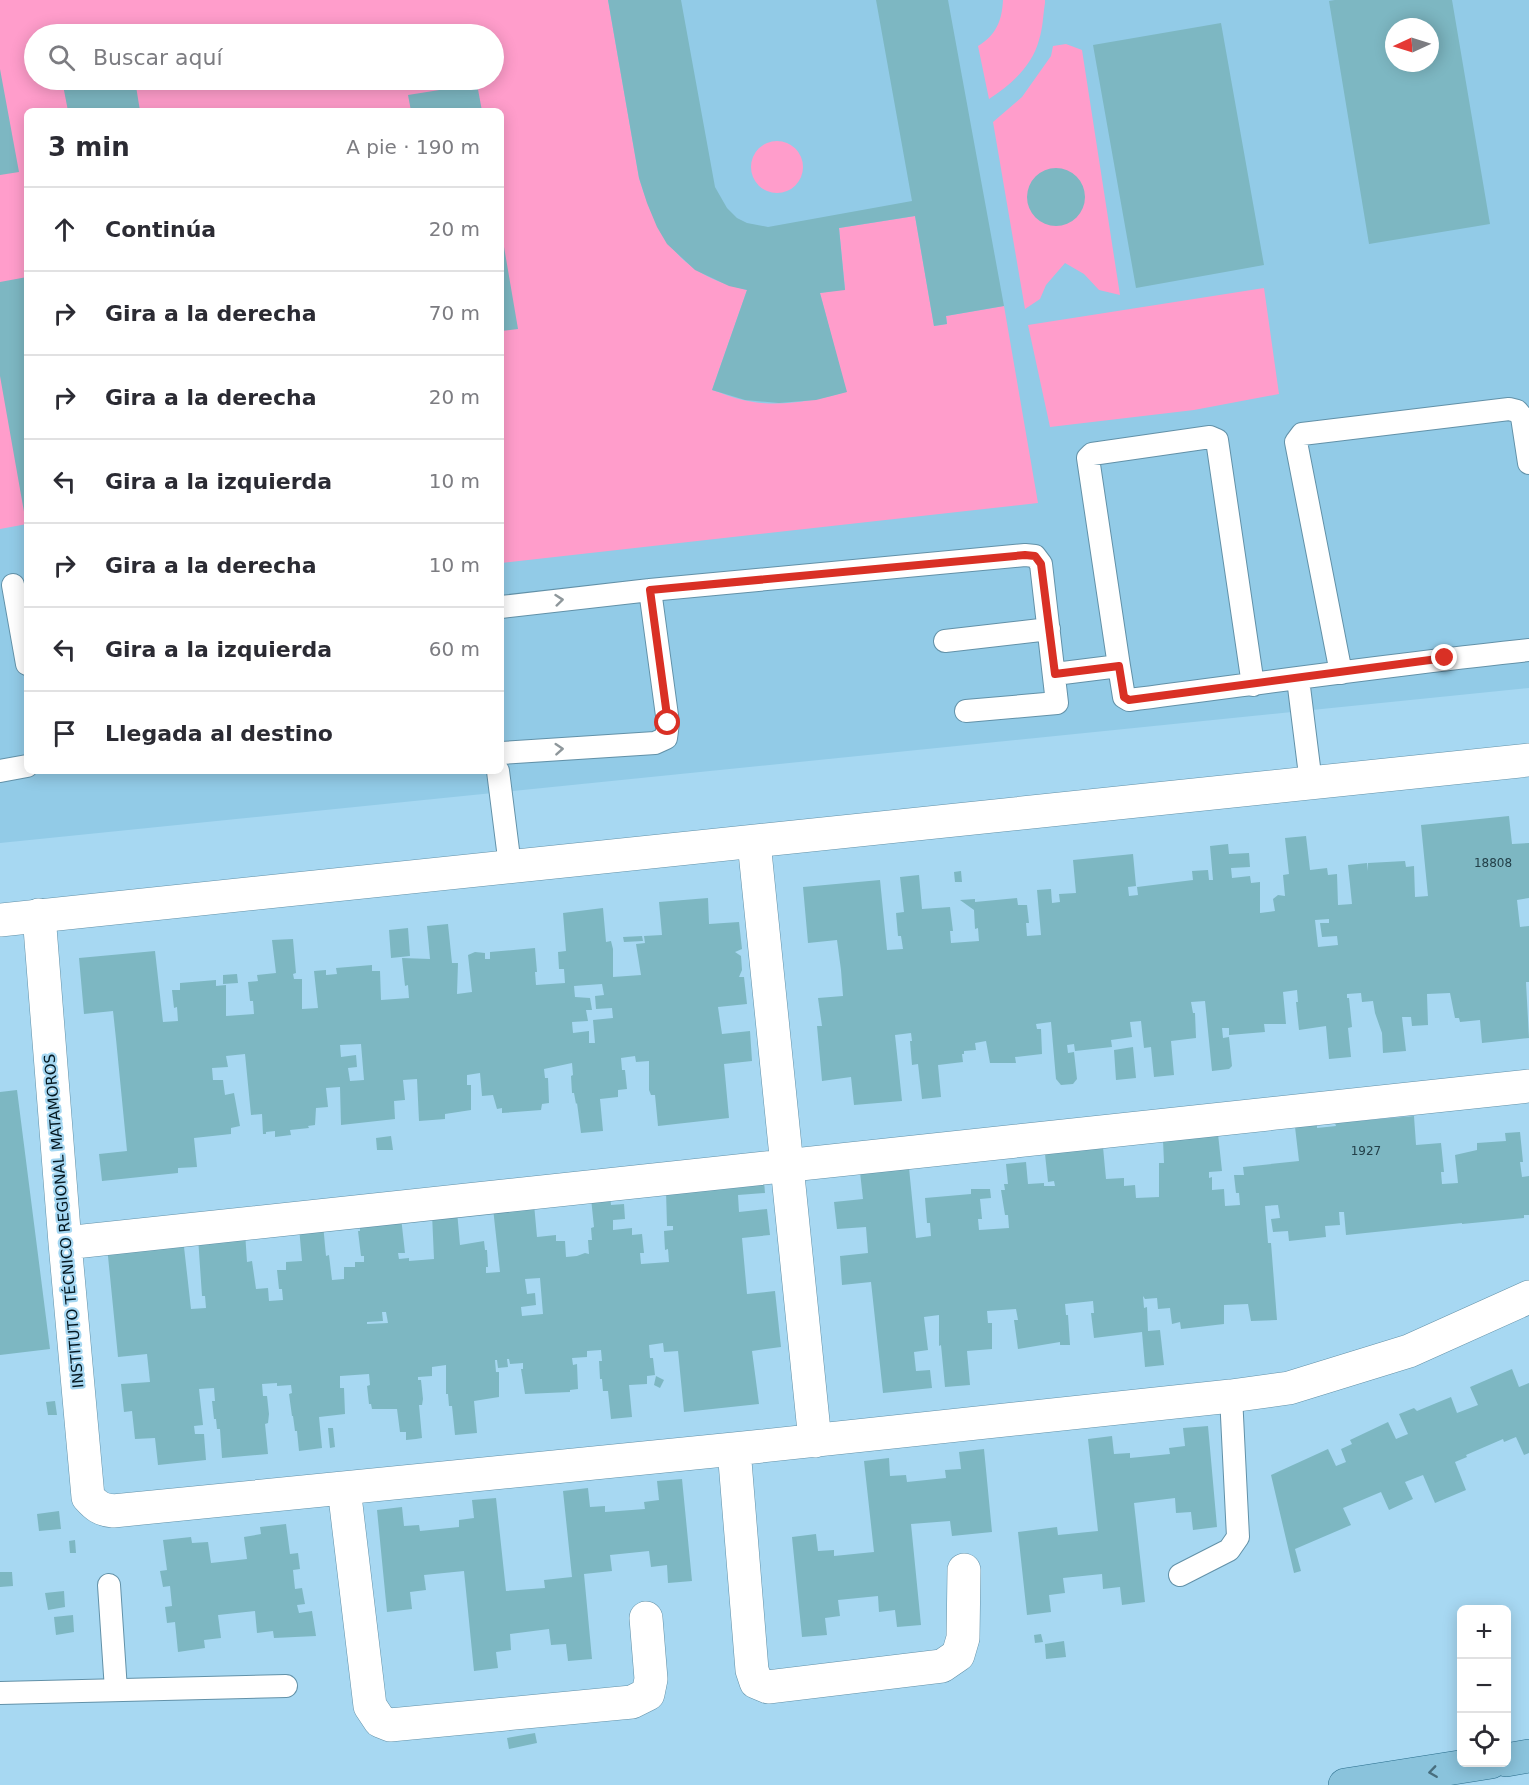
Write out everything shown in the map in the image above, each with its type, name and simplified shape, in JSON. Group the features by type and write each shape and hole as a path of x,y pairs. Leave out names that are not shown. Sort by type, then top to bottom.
{"main road":[{"path":"1511,1759 1529,1756"},
{"path":"1345,1785 1459,1767"}],"street":[{"path":"0,920 1529,760"},
{"path":"754,842 815,1441"},
{"name":"INSTITUTO TÉCNICO REGIONAL MATAMOROS","path":"39,915 88,1497 103,1510 113,1511 344,1488"},
{"path":"65,1243 1529,1086"},
{"path":"646,1618 651,1679 648,1694 632,1702 390,1725 380,1721 370,1706 344,1488 815,1441 1289,1388 1409,1351 1529,1297"},
{"path":"735,1449 752,1670 756,1682 768,1687 942,1666 958,1655 963,1638 964,1570"}],"lane":[{"path":"1341,673 1296,442 1302,434 1509,409 1517,411 1522,417 1529,463"},
{"path":"1253,685 1218,440 1215,438 1095,452 1088,458 1124,697 1129,700 1253,685 1445,658 1529,650"},
{"path":"504,607 650,590 1025,555 1035,556 1041,564 1058,700 1056,705 966,711"},
{"path":"13,585 24,647"},
{"path":"504,753 655,743 666,738 668,723 650,590"},
{"path":"945,641 1049,629"},
{"path":"1055,674 1119,666"},
{"path":"1298,679 1311,783"},
{"path":"0,771 24,767"},
{"path":"498,774 510,866"},
{"path":"1180,1575 1229,1550 1238,1537 1231,1396"},
{"path":"109,1585 116,1690"},
{"path":"0,1693 286,1686"}],"shaded area":[{"path":"0,0 1529,0 1529,688 0,843"},
{"path":"0,0 608,0 639,178 655,220 675,252 689,264 705,275 747,290 712,390 739,399 769,403 808,401 846,392 820,293 845,289 839,228 915,216 934,326 947,324 946,316 1004,306 1038,503 504,563 504,108 24,108 24,525 0,529"},
{"path":"1003,0 1045,0 1042,26 1036,49 1026,66 1013,81 989,99 978,46 997,27"},
{"path":"1066,44 1082,50 1120,295 1099,290 1084,274 1065,263 1046,285 1040,299 1025,309 993,122 1022,97 1051,56 1053,46"},
{"path":"777,141 787,143 795,149 801,157 803,167 801,177 795,185 787,191 777,193 767,191 759,185 753,177 751,167 753,157 759,149 767,143"},
{"path":"1264,288 1279,394 1194,410 1050,427 1028,325"}],"building":[{"path":"608,0 681,0 715,187 727,208 737,218 747,223 768,227 912,201 876,0 948,0 1004,306 946,316 947,324 934,326 915,216 839,228 845,290 820,293 847,392 816,400 779,403 745,400 712,390 747,290 729,286 695,270 667,244 657,227 639,178"},
{"path":"1452,0 1490,224 1369,244 1329,1"},
{"path":"1221,23 1264,265 1136,288 1093,45"},
{"path":"0,69 19,172 0,175"},
{"path":"64,90 137,90 140,108 67,108"},
{"path":"439,90 478,90 481,108 410,108 408,95"},
{"path":"1056,168 1067,170 1080,181 1085,197 1083,208 1072,221 1056,226 1045,224 1032,213 1027,197 1029,186 1040,173"},
{"path":"504,247 518,329 504,331"},
{"path":"24,278 24,512 0,376 0,282"},
{"path":"1509,816 1512,844 1529,843 1529,898 1517,900 1520,927 1529,926 1529,982 1526,982 1529,1038 1482,1043 1480,1020 1460,1022 1459,1018 1455,1018 1450,993 1427,994 1428,1025 1412,1026 1411,1017 1402,1017 1406,1051 1383,1053 1382,1033 1373,1001 1362,1002 1361,993 1347,994 1352,1027 1348,1028 1351,1057 1329,1059 1326,1026 1299,1030 1297,990 1283,992 1286,1024 1264,1024 1265,1032 1229,1035 1229,1028 1222,1028 1223,1038 1229,1037 1232,1066 1229,1069 1212,1071 1205,1001 1191,1002 1193,1013 1195,1013 1196,1038 1171,1041 1174,1075 1154,1077 1151,1047 1144,1048 1141,1021 1130,1022 1132,1037 1111,1040 1112,1047 1075,1051 1074,1044 1067,1045 1068,1053 1074,1052 1077,1079 1073,1084 1061,1085 1056,1079 1051,1022 1036,1024 1037,1029 1041,1029 1042,1054 1015,1057 1016,1063 990,1063 986,1041 975,1043 976,1050 964,1051 963,1062 938,1065 941,1097 922,1099 918,1064 912,1065 911,1033 895,1035 902,1101 854,1105 851,1077 822,1081 817,1026 822,1026 818,998 843,996 841,970 837,940 808,943 803,887 880,880 887,950 903,949 901,936 898,936 896,913 904,912 900,877 919,875 922,909 950,907 953,931 950,931 951,943 979,941 978,928 975,929 974,910 960,900 975,899 975,902 1017,898 1018,905 1027,905 1029,923 1026,923 1027,936 1041,935 1037,890 1051,889 1052,903 1060,902 1059,894 1076,893 1073,860 1133,854 1136,886 1128,887 1129,896 1138,895 1137,887 1193,880 1192,871 1208,870 1209,880 1213,880 1210,846 1228,844 1229,854 1249,853 1250,867 1231,868 1232,878 1250,876 1251,883 1260,882 1260,913 1275,911 1273,899 1278,895 1285,896 1283,875 1289,874 1285,838 1306,836 1310,870 1327,868 1328,875 1337,874 1338,905 1352,904 1348,865 1367,863 1367,871 1368,863 1405,861 1406,867 1414,866 1415,897 1428,896 1421,825","holes":["1329,919 1329,923 1320,923 1322,937 1337,936 1338,945 1318,947 1315,920"]},
{"path":"961,871 962,882 955,882 954,872"},
{"path":"708,898 709,924 739,922 742,949 735,952 741,956 742,970 739,977 744,977 747,1004 718,1007 722,1034 750,1031 752,1061 724,1064 729,1118 658,1126 655,1095 651,1095 649,1090 649,1061 636,1062 635,1056 621,1058 627,1089 618,1090 618,1097 600,1099 603,1131 581,1133 577,1103 572,1093 572,1063 544,1069 545,1078 548,1078 549,1103 542,1104 541,1110 502,1113 502,1108 497,1109 493,1095 482,1096 480,1073 467,1075 467,1085 471,1085 471,1110 445,1114 445,1119 419,1121 417,1079 403,1080 405,1100 394,1101 395,1119 341,1125 340,1087 326,1088 328,1107 316,1108 315,1125 290,1130 291,1135 275,1137 275,1131 263,1134 262,1114 251,1115 245,1054 226,1056 228,1067 212,1068 213,1080 223,1080 225,1095 234,1093 240,1126 231,1128 231,1134 194,1138 197,1167 178,1168 178,1173 102,1181 99,1154 127,1151 116,1039 113,1011 84,1014 79,958 155,951 163,1022 178,1021 172,990 180,990 180,983 216,980 216,986 226,985 226,1016 254,1014 248,982 258,981 257,975 276,973 272,940 293,939 296,973 293,974 294,979 302,979 302,1009 318,1008 314,971 326,970 326,975 337,974 336,968 372,965 372,971 380,971 381,1000 409,998 408,985 405,986 402,958 430,959 427,926 448,924 452,963 458,963 457,994 472,992 468,955 475,952 485,953 485,959 490,959 490,952 535,948 536,985 565,983 564,969 559,969 558,952 566,951 563,913 603,908 606,942 611,941 613,949 613,977 641,975 636,944 645,943 644,936 662,935 659,902","holes":["602,984 604,995 595,996 596,1009 612,1008 613,1018 593,1020 595,1043 589,1043 589,1031 573,1033 572,1022 588,1021 586,1010 592,1010 590,998 575,997 574,986","361,1044 364,1080 350,1081 348,1068 357,1067 356,1055 341,1057 340,1045"]},
{"path":"408,928 410,956 391,958 389,930"},
{"path":"642,936 643,941 624,942 623,937"},
{"path":"237,974 238,983 223,984 223,975"},
{"path":"1133,1047 1136,1078 1116,1080 1114,1050"},
{"path":"17,1090 50,1349 0,1355 0,1092"},
{"path":"1414,1116 1416,1145 1441,1143 1444,1172 1441,1172 1442,1184 1458,1183 1455,1155 1477,1150 1477,1143 1506,1141 1505,1133 1520,1132 1522,1177 1529,1176 1529,1215 1524,1215 1524,1218 1346,1235 1344,1212 1339,1212 1340,1225 1325,1226 1326,1237 1289,1241 1288,1231 1273,1232 1271,1219 1280,1218 1278,1205 1265,1206 1268,1243 1271,1243 1277,1320 1251,1321 1248,1304 1224,1305 1224,1324 1181,1329 1180,1322 1172,1324 1170,1308 1158,1309 1157,1298 1145,1299 1143,1296 1144,1308 1147,1307 1148,1331 1160,1330 1164,1365 1145,1367 1142,1332 1094,1338 1091,1313 1094,1313 1093,1301 1065,1304 1070,1345 1060,1345 1060,1342 1018,1349 1014,1320 1018,1320 1016,1309 987,1311 988,1323 992,1323 992,1349 967,1351 970,1385 945,1387 941,1345 939,1346 939,1315 924,1317 928,1350 914,1352 916,1371 930,1370 932,1388 883,1393 871,1282 842,1285 840,1256 868,1253 866,1227 837,1229 834,1202 863,1199 860,1172 909,1168 916,1238 931,1236 930,1223 927,1223 925,1198 971,1194 971,1189 990,1189 991,1198 980,1199 982,1219 978,1219 979,1230 1009,1228 1001,1190 1005,1190 1004,1184 1008,1184 1006,1164 1026,1162 1028,1184 1044,1183 1044,1186 1055,1186 1054,1181 1048,1182 1045,1154 1103,1147 1106,1179 1124,1178 1124,1186 1135,1185 1136,1198 1159,1197 1159,1163 1164,1163 1163,1140 1218,1134 1222,1171 1209,1172 1209,1178 1212,1177 1212,1190 1224,1189 1225,1206 1240,1205 1234,1175 1244,1175 1243,1167 1299,1161 1295,1127 1317,1125 1317,1128 1336,1126 1335,1123"},
{"path":"391,1136 393,1150 377,1150 376,1138"},
{"path":"764,1181 765,1193 738,1195 739,1212 767,1209 770,1235 742,1238 747,1294 775,1291 781,1347 752,1351 759,1404 684,1412 678,1351 664,1352 663,1343 649,1345 655,1375 647,1376 647,1384 629,1385 632,1417 611,1419 608,1391 603,1391 602,1379 600,1379 601,1350 587,1351 587,1357 572,1358 573,1365 577,1364 578,1389 570,1390 570,1392 525,1394 521,1369 523,1369 523,1363 510,1364 507,1359 508,1367 498,1368 497,1360 495,1360 496,1372 499,1372 499,1397 474,1401 477,1433 455,1435 452,1406 449,1406 448,1394 446,1394 446,1365 432,1367 432,1376 418,1377 418,1380 421,1380 423,1399 422,1405 419,1405 422,1438 406,1440 406,1432 400,1432 397,1409 372,1409 369,1404 367,1386 370,1385 369,1374 340,1376 340,1388 344,1388 345,1414 319,1417 322,1448 299,1451 289,1394 292,1393 291,1385 277,1386 277,1383 262,1384 263,1396 267,1396 269,1414 268,1423 265,1424 268,1454 222,1458 220,1429 217,1429 216,1419 214,1419 212,1401 215,1401 214,1388 199,1389 203,1425 194,1426 195,1434 204,1434 206,1460 158,1465 155,1438 135,1439 132,1411 124,1412 121,1384 150,1382 147,1354 118,1357 107,1246 183,1238 191,1309 206,1308 205,1296 202,1296 198,1237 245,1232 247,1262 252,1261 256,1289 268,1288 269,1301 283,1300 277,1270 286,1270 286,1262 302,1261 299,1227 323,1224 326,1256 329,1255 332,1280 344,1279 344,1267 355,1267 355,1262 364,1262 364,1256 361,1256 358,1231 360,1231 360,1221 401,1217 405,1253 398,1253 399,1259 409,1258 409,1261 434,1259 432,1214 457,1211 460,1245 484,1241 485,1250 487,1250 486,1273 500,1272 493,1208 534,1204 537,1237 556,1235 556,1241 565,1241 566,1257 577,1256 589,1254 588,1240 592,1240 591,1228 594,1227 591,1198 610,1196 611,1205 624,1204 625,1219 613,1220 613,1230 632,1228 632,1235 642,1234 644,1253 640,1253 641,1264 669,1262 668,1249 665,1250 664,1231 673,1230 673,1226 667,1226 666,1191","holes":["540,1278 543,1314 522,1316 521,1307 536,1305 535,1293 527,1294 525,1279","382,1312 386,1312 388,1323 367,1324 367,1322 383,1321"]},
{"path":"1512,1369 1519,1387 1529,1383 1529,1453 1524,1455 1516,1437 1504,1442 1503,1439 1466,1455 1467,1457 1455,1462 1466,1490 1435,1503 1423,1475 1405,1482 1413,1499 1389,1510 1381,1492 1343,1508 1351,1525 1295,1549 1301,1571 1294,1573 1271,1475 1328,1449 1336,1466 1346,1462 1341,1449 1352,1444 1350,1440 1388,1422 1396,1439 1408,1434 1399,1414 1414,1408 1417,1411 1451,1397 1457,1413 1478,1405 1470,1387"},
{"path":"656,1376 664,1380 660,1388 654,1385"},
{"path":"55,1401 57,1415 48,1415 46,1402"},
{"path":"1208,1426 1217,1527 1193,1530 1191,1512 1176,1513 1175,1498 1134,1503 1145,1602 1122,1605 1120,1587 1103,1589 1102,1574 1063,1578 1065,1593 1049,1595 1051,1612 1027,1615 1018,1532 1057,1527 1058,1535 1098,1531 1088,1439 1112,1436 1114,1454 1130,1453 1130,1458 1170,1454 1169,1448 1185,1446 1183,1428"},
{"path":"328,1428 333,1428 335,1447 330,1448"},
{"path":"984,1449 992,1532 952,1536 950,1521 911,1524 921,1625 897,1627 895,1610 879,1612 878,1596 838,1600 840,1616 825,1618 827,1635 802,1637 792,1537 816,1534 818,1551 834,1550 834,1556 874,1552 864,1461 889,1458 890,1476 906,1475 907,1482 946,1478 945,1470 961,1469 959,1452"},
{"path":"682,1479 692,1581 668,1583 667,1565 651,1567 649,1551 610,1555 612,1571 584,1574 592,1659 568,1661 566,1644 551,1645 549,1629 510,1634 511,1650 496,1652 498,1668 474,1671 464,1571 424,1575 426,1590 410,1592 412,1609 387,1612 377,1510 402,1507 404,1526 419,1525 420,1531 459,1527 459,1520 474,1518 472,1500 496,1498 506,1591 545,1588 544,1580 572,1577 563,1491 588,1488 590,1507 605,1506 605,1512 645,1509 644,1502 659,1500 657,1481"},
{"path":"59,1511 61,1529 39,1531 37,1514"},
{"path":"286,1524 290,1554 298,1553 300,1569 293,1570 295,1589 302,1588 305,1604 297,1605 299,1613 312,1611 316,1636 274,1638 273,1631 257,1633 255,1611 218,1615 221,1638 204,1640 205,1648 178,1652 175,1622 167,1623 165,1607 172,1606 170,1586 163,1587 160,1571 167,1570 163,1540 191,1537 192,1543 208,1542 211,1563 247,1559 244,1537 261,1534 260,1527"},
{"path":"75,1540 76,1553 70,1553 69,1541"},
{"path":"0,1572 12,1572 13,1586 0,1587"},
{"path":"64,1591 65,1607 48,1610 45,1593"},
{"path":"73,1615 74,1632 56,1635 54,1617"},
{"path":"1041,1634 1043,1642 1035,1643 1034,1635"},
{"path":"1064,1641 1066,1657 1046,1659 1045,1644"},
{"path":"535,1733 537,1743 509,1749 507,1738"}],"route":[{"path":"668,723 650,590 1025,555 1035,556 1041,564 1055,674 1119,666 1124,697 1129,700 1445,658"}]}
